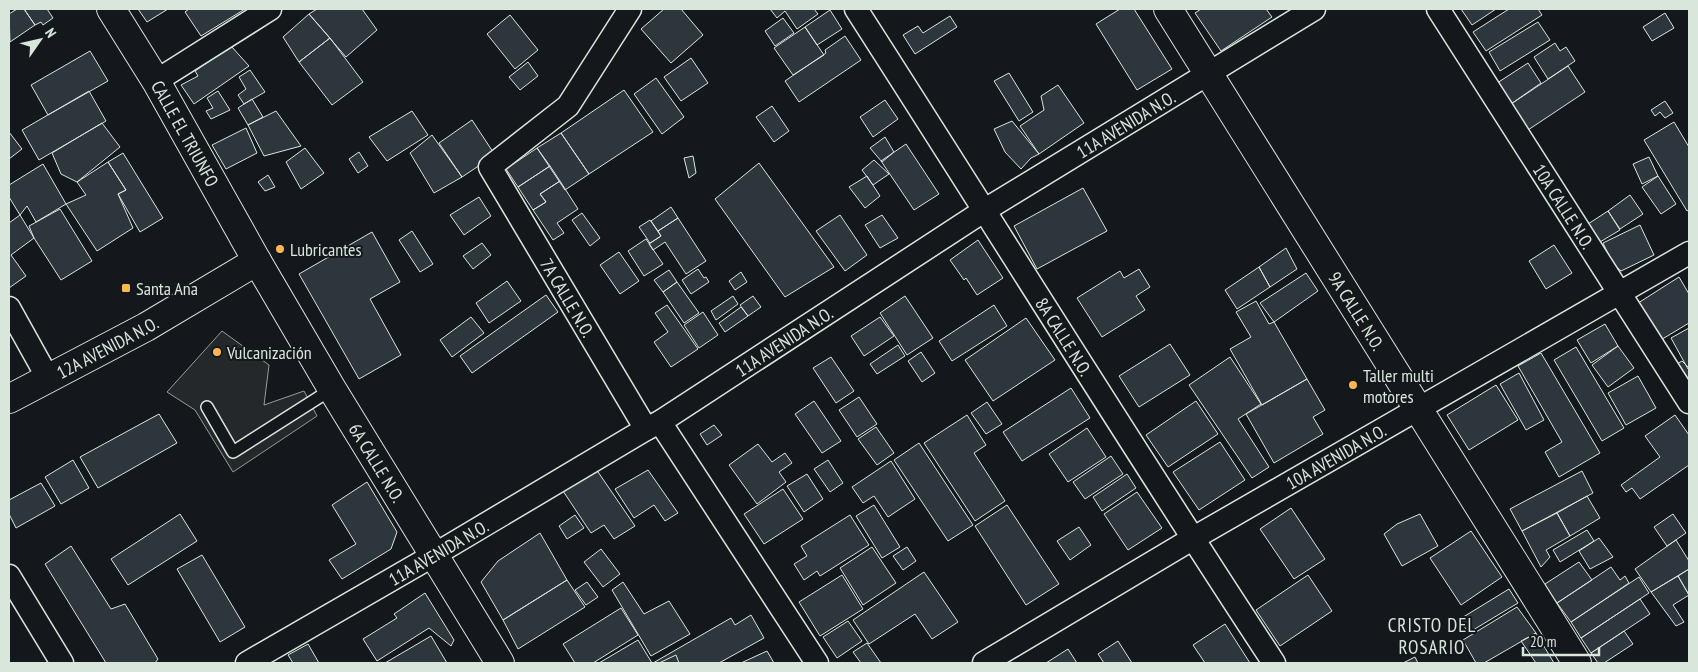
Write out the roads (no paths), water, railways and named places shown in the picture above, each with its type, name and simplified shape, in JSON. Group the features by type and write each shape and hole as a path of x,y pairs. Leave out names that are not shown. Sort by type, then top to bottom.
{"street":[{"name":"CALLE EL TRIUNFO","path":"111,9 156,81 257,261"},
{"path":"156,81 270,9"},
{"name":"7A CALLE N.O.","path":"630,9 568,106 490,167 653,425 816,663"},
{"name":"8A CALLE N.O.","path":"856,9 1192,539 1274,663"},
{"name":"9A CALLE N.O.","path":"1168,9 1577,663"},
{"name":"11A AVENIDA N.O.","path":"247,663 653,425 985,210 1314,9"},
{"name":"10A CALLE N.O.","path":"1438,9 1689,402"},
{"name":"10A AVENIDA N.O.","path":"984,663 1192,539 1689,253"},
{"name":"12A AVENIDA N.O.","path":"9,400 146,327 257,261"},
{"name":"6A CALLE N.O.","path":"257,261 332,389 500,663"},
{"path":"9,308 49,380"},
{"path":"9,576 62,663"}],"lane":[{"path":"207,407 233,452 332,389"}],"place":[{"name":"Lubricantes","path":"280,249"},
{"name":"Santa Ana","path":"126,288"},
{"name":"Vulcanización","path":"217,352"},
{"name":"Taller multi motores","path":"1353,385"}],"district":[{"name":"CRISTO DEL ROSARIO","path":"1432,636"}]}
